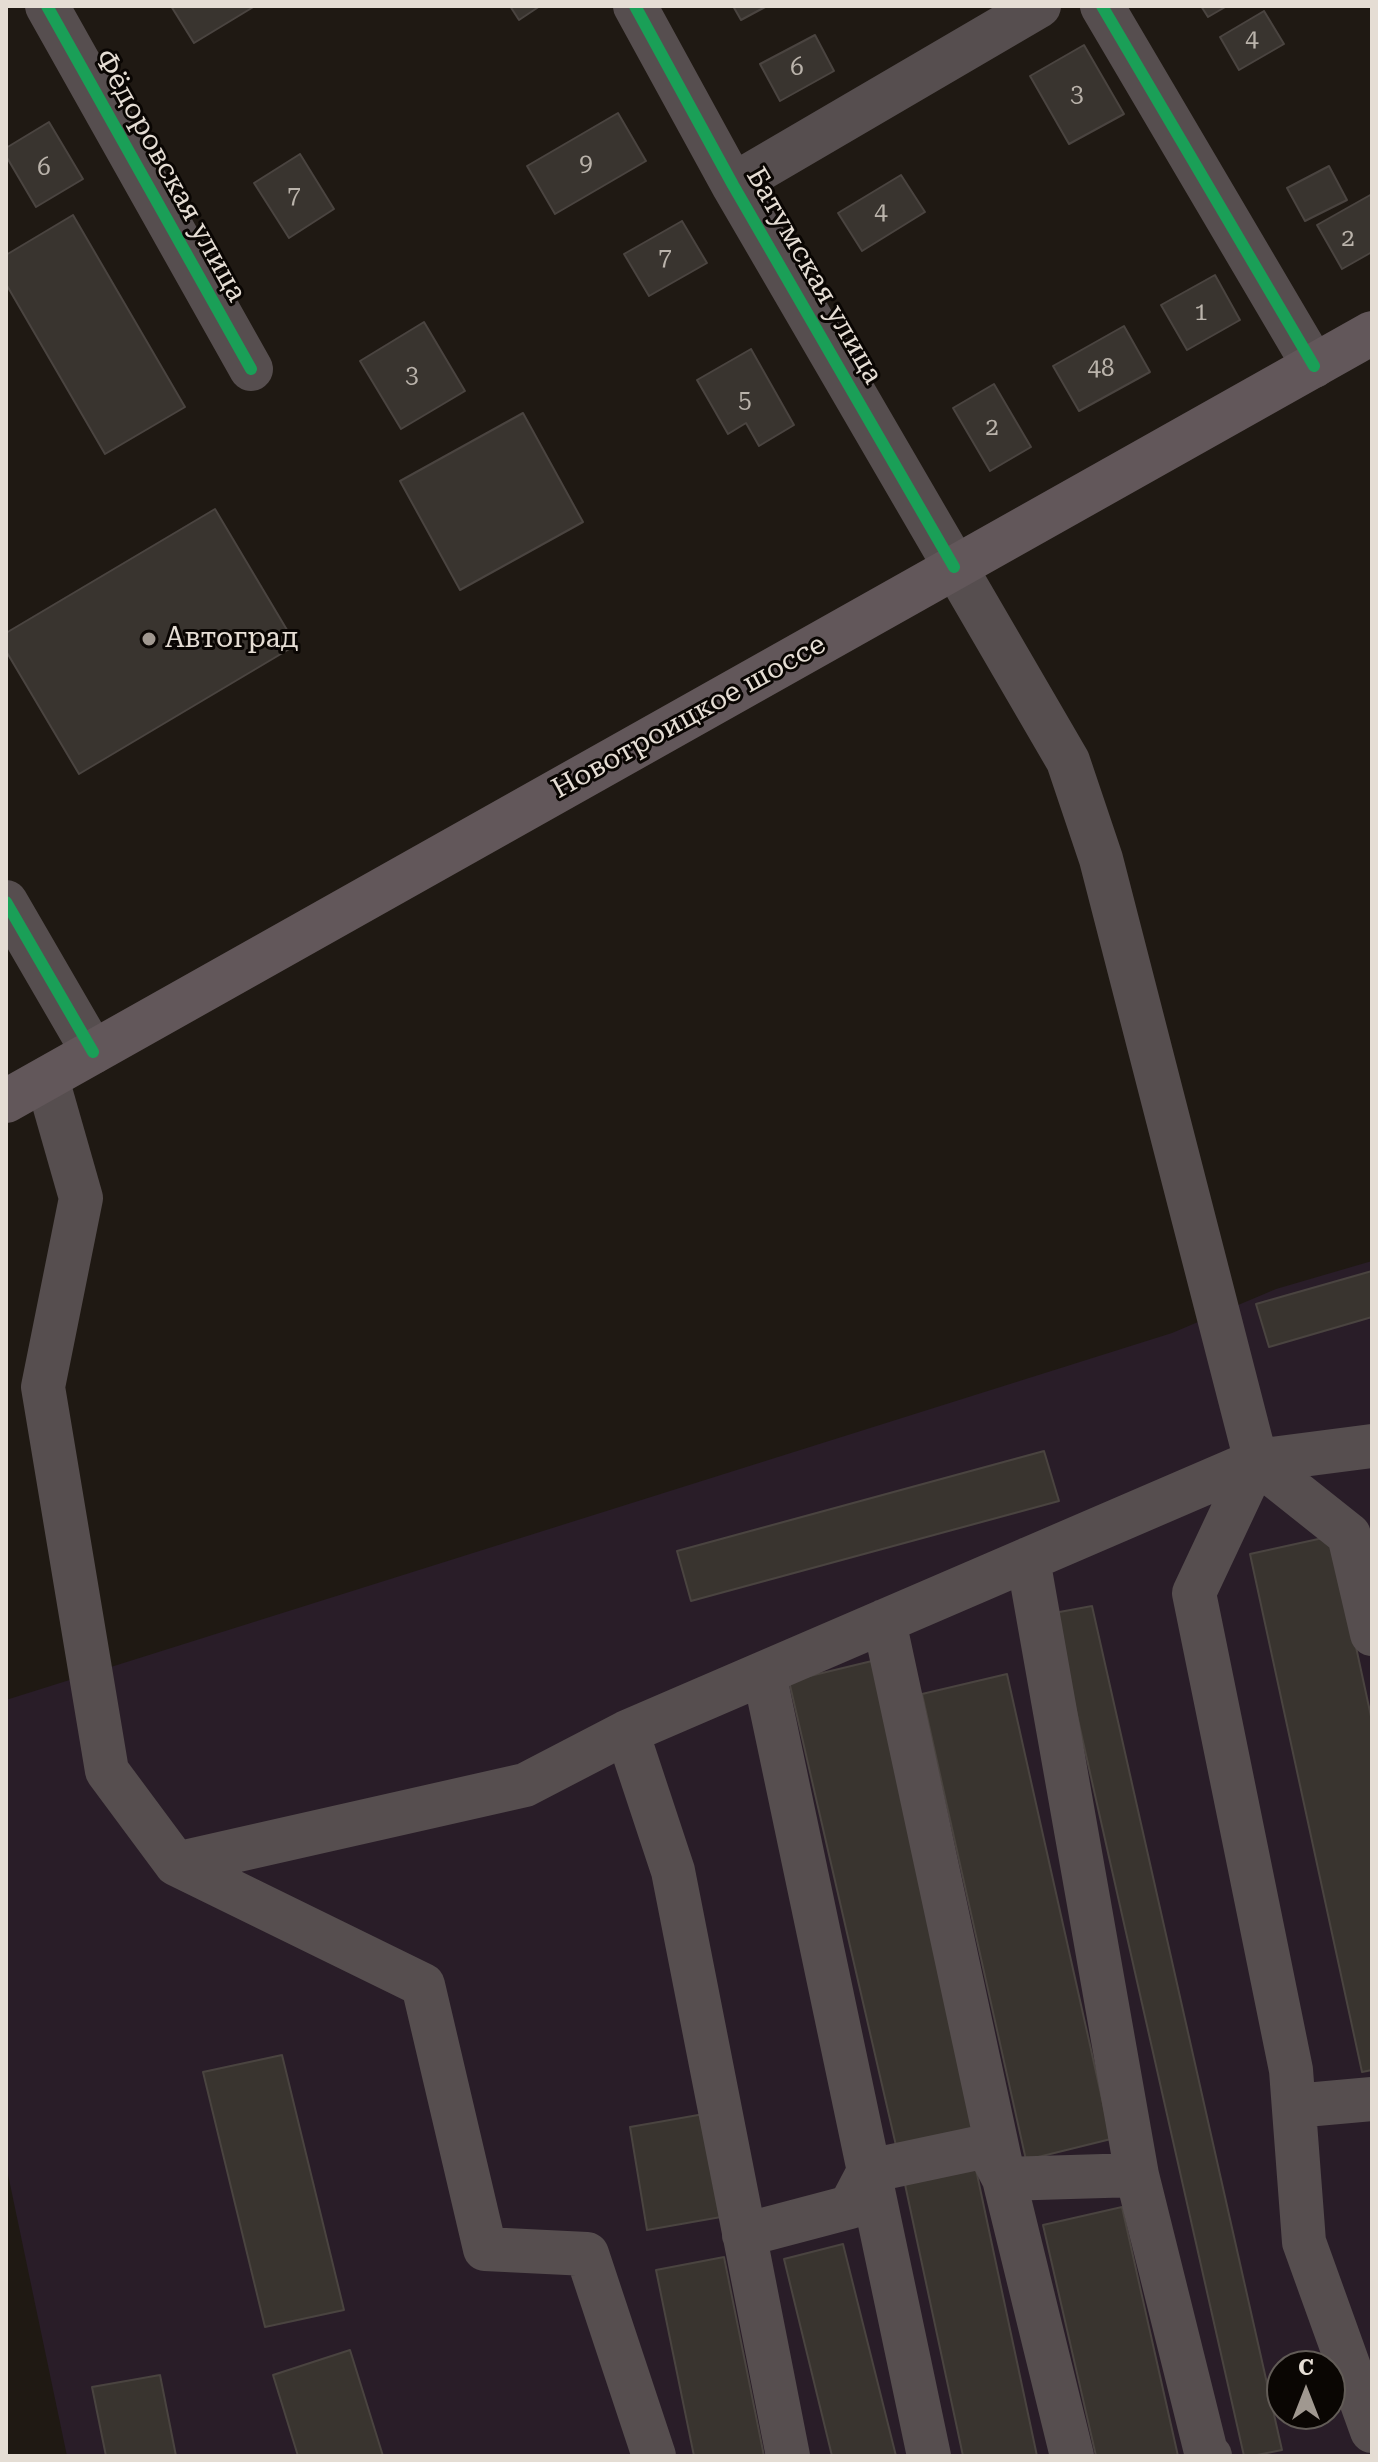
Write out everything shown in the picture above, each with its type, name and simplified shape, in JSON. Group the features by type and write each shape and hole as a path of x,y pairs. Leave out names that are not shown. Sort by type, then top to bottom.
{"main road":[{"name":"Новотроицкое шоссе","path":"6,1101 1372,333"}],"street":[{"name":"Фёдоровская улица","path":"47,6 251,369"},
{"name":"Батумская улица","path":"635,6 733,185 1068,761 1101,859 1256,1461"},
{"path":"733,185 1039,6"},
{"path":"1102,6 1314,366"},
{"path":"6,902 93,1052"},
{"path":"47,1079 81,1198 43,1387 107,1771 176,1864 423,1985 485,2249 587,2254 654,2456"},
{"path":"176,1864 525,1785 627,1732 1256,1461 1372,1446"},
{"path":"1256,1461 1349,1535 1372,1634"},
{"path":"1256,1461 1194,1593 1288,2054 1304,2242 1372,2431"},
{"path":"1028,1559 1137,2175 1206,2452 1210,2456"},
{"path":"884,1621 1004,2179 1072,2456"},
{"path":"764,1673 929,2456"},
{"path":"627,1732 673,1871 788,2456"},
{"path":"1294,2106 1372,2099"},
{"path":"869,2171 987,2146 1004,2179"},
{"path":"744,2235 850,2207 869,2171"},
{"path":"1004,2179 1137,2175"}],"shaded area":[{"path":"1372,1261 1372,2456 67,2456 6,2165 6,1700 1172,1333 1276,1289"}],"building":[{"path":"171,6 255,6 194,43"},
{"path":"510,6 540,6 519,20"},
{"path":"733,6 767,6 741,20"},
{"path":"1201,6 1227,6 1208,17"},
{"path":"1264,11 1284,44 1239,70 1220,37"},
{"path":"815,35 834,71 780,101 760,64"},
{"path":"1084,45 1124,114 1069,144 1030,76"},
{"path":"618,113 646,161 555,214 527,166"},
{"path":"49,122 83,179 36,207 6,156 6,148"},
{"path":"300,154 334,209 289,238 254,183"},
{"path":"1329,166 1347,200 1305,221 1287,188"},
{"path":"901,175 925,212 862,251 838,213"},
{"path":"1372,194 1372,252 1342,269 1317,225"},
{"path":"73,215 185,407 105,454 6,284 6,255"},
{"path":"682,221 707,263 649,296 624,254"},
{"path":"1215,275 1240,320 1187,350 1161,305"},
{"path":"424,322 465,391 401,429 360,361"},
{"path":"1124,326 1150,372 1079,411 1053,366"},
{"path":"751,349 794,425 759,446 746,423 728,434 697,380"},
{"path":"994,384 1031,447 990,471 953,408"},
{"path":"523,413 583,522 460,590 400,481"},
{"name":"Автоград","path":"215,509 296,645 79,774 6,651 6,633"},
{"path":"1372,1271 1372,1317 1269,1347 1256,1304"},
{"path":"1044,1451 1059,1501 691,1601 677,1551"},
{"path":"1332,1536 1372,1721 1372,2070 1362,2072 1250,1554"},
{"path":"1092,1606 1266,2379 1266,2430 1277,2430 1282,2450 1244,2456 1054,1613"},
{"path":"872,1661 980,2129 897,2150 789,1681"},
{"path":"1007,1674 1111,2139 1026,2160 922,1694"},
{"path":"282,2055 344,2310 265,2327 203,2072"},
{"path":"704,2114 721,2217 647,2230 630,2127"},
{"path":"974,2160 1037,2456 963,2456 903,2175"},
{"path":"1122,2207 1178,2456 1096,2456 1043,2225"},
{"path":"843,2244 896,2456 832,2456 784,2259"},
{"path":"724,2257 764,2456 694,2456 656,2270"},
{"path":"350,2350 383,2456 298,2456 273,2375"},
{"path":"160,2375 176,2456 106,2456 92,2387"}],"cycle path":[{"path":"47,6 251,369"},
{"path":"635,6 733,185 954,567"},
{"path":"1102,6 1314,366"},
{"path":"6,902 93,1052"}],"place":[{"name":"Автоград","path":"149,639"}]}
